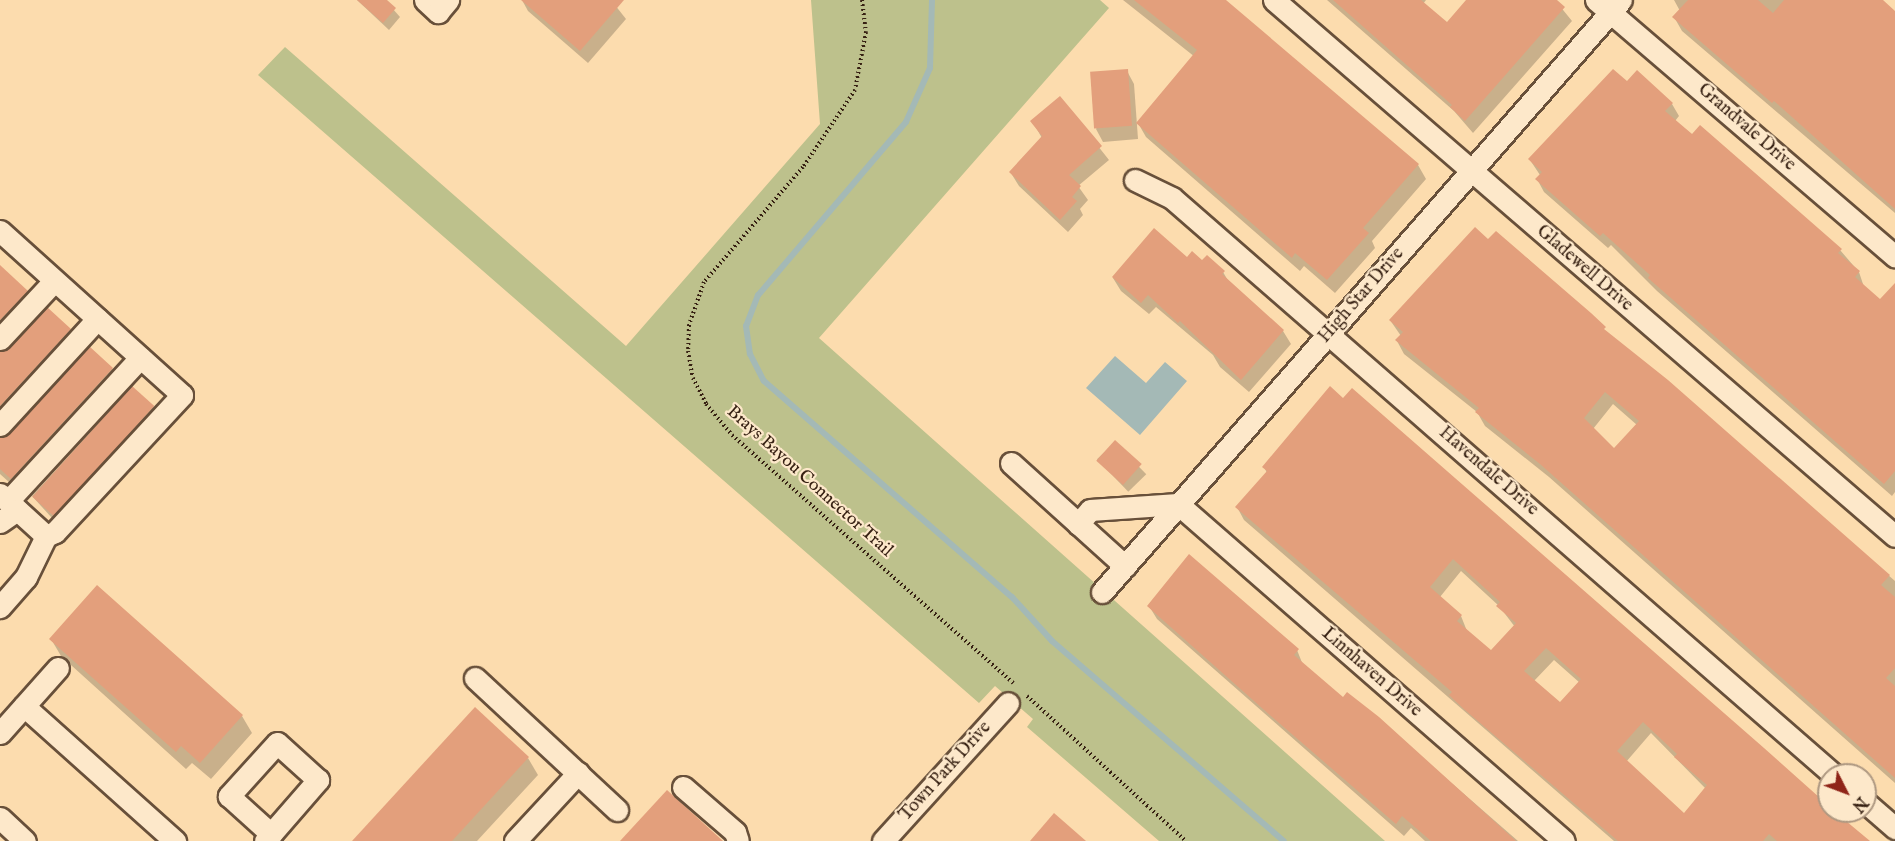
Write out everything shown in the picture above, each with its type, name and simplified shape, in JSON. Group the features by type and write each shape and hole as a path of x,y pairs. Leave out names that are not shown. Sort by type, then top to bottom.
{"street":[{"path":"425,0 438,12 448,0"},
{"name":"Gladewell Drive","path":"1274,0 1470,172 1895,536"},
{"name":"High Star Drive","path":"1102,592 1470,172 1609,4"},
{"name":"Grandvale Drive","path":"1609,4 1895,256"},
{"name":"Havendale Drive","path":"1136,180 1172,198 1820,763"},
{"path":"0,607 26,577 46,536 55,532 182,395 54,281 4,242"},
{"path":"0,339 54,281"},
{"path":"0,425 97,319"},
{"path":"0,522 8,501 140,358"},
{"path":"1011,463 1125,566"},
{"path":"8,501 46,536"},
{"path":"1078,524 1090,510 1178,504"},
{"name":"Linnhaven Drive","path":"1178,504 1563,841"},
{"path":"0,733 58,668"},
{"path":"475,678 617,810"},
{"name":"Town Park Drive","path":"883,841 1008,703"},
{"path":"24,706 174,841"},
{"path":"516,841 578,773"},
{"path":"683,787 735,832 738,841"},
{"path":"1877,812 1895,828"},
{"path":"0,818 25,841"}],"path":[{"name":"Brays Bayou Connector Trail","path":"862,0 866,32 855,90 803,167 704,282 689,325 688,351 693,378 706,404 732,435 1186,841"}],"green space":[{"path":"811,0 1100,0 1109,8 819,338 1385,841 1159,841 1027,727 1033,719 995,686 979,703 258,75 285,47 626,346 820,124"}],"shaded area":[{"path":"1115,356 1146,383 1165,362 1187,381 1140,435 1086,388"}],"building":[{"path":"357,0 387,0 396,8 383,23"},
{"path":"521,0 624,0 580,51"},
{"path":"1134,0 1226,0 1419,164 1363,228 1369,233 1327,280 1295,253 1292,258 1136,123 1197,50"},
{"path":"1333,0 1421,0 1447,22 1466,0 1557,0 1565,7 1465,121 1450,107 1452,105"},
{"path":"1688,0 1758,0 1773,13 1784,0 1883,0 1895,11 1895,209 1774,101 1772,103 1672,17"},
{"path":"1128,69 1132,126 1094,129 1090,72"},
{"path":"1613,69 1627,81 1637,70 1673,103 1665,111 1692,134 1700,125 1842,249 1838,253 1860,271 1855,277 1880,299 1895,283 1895,471 1884,484 1648,278 1650,275 1603,233 1600,236 1535,179 1542,172 1528,159"},
{"path":"1060,96 1102,146 1069,175 1081,186 1072,197 1077,201 1060,220 1009,172 1042,136 1030,121"},
{"path":"1475,227 1488,239 1496,231 1591,313 1606,327 1604,329 1668,380 1890,575 1881,585 1895,597 1895,668 1886,678 1895,686 1895,778 1540,464 1475,412 1479,408 1395,340 1403,332 1389,320","holes":["1605,392 1639,421 1614,448 1584,418"]},
{"path":"1154,228 1187,257 1192,251 1202,260 1207,255 1225,271 1222,274 1284,330 1241,380 1180,321 1178,323 1148,295 1141,303 1112,277"},
{"path":"0,265 28,291 0,320"},
{"path":"47,307 71,329 0,406 0,351 9,348"},
{"path":"89,346 113,368 11,479 0,469 0,437 9,434"},
{"path":"132,386 154,406 55,517 32,497"},
{"path":"1330,386 1343,398 1352,388 1817,795 1817,823 1848,823 1870,841 1777,841 1769,834 1763,841 1618,841 1465,710 1449,695 1452,692 1235,507 1267,471 1262,467","holes":["1453,559 1500,602 1496,606 1516,623 1491,650 1457,621 1462,615 1430,587","1546,648 1581,679 1560,702 1524,671","1643,722 1677,754 1674,757 1707,785 1684,813 1617,751"]},
{"path":"1115,440 1142,464 1123,485 1096,461"},
{"path":"1189,554 1299,649 1294,655 1343,697 1347,692 1379,717 1516,841 1431,841 1402,816 1396,824 1271,716 1147,606"},
{"path":"97,585 243,715 200,763 181,746 176,752 49,639"},
{"path":"475,707 529,757 452,841 352,841"},
{"path":"667,790 723,841 620,841"},
{"path":"1054,813 1086,841 1030,841"}],"waterway":[{"path":"932,0 930,68 906,122 758,295 746,326 750,354 764,381 1012,597 1052,641 1284,841"}]}
